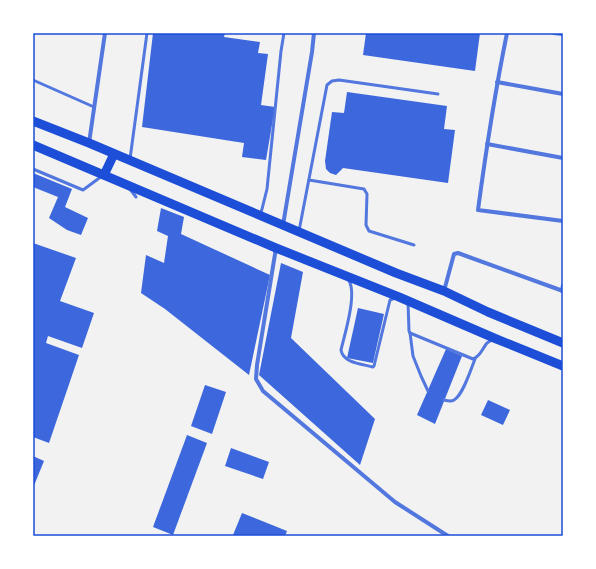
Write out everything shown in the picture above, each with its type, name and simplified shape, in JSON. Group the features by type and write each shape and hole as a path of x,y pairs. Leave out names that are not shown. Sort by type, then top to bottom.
{"highway":[{"path":"33,121 89,143 282,226 444,291 488,312 563,343"},
{"path":"33,145 276,248 408,300 494,338 563,366"},
{"path":"104,175 114,154"}],"street":[{"path":"89,143 105,33"},
{"path":"282,226 314,33"},
{"path":"507,33 497,82 478,210 563,220"},
{"path":"554,33 562,34"},
{"path":"497,82 563,94"},
{"path":"487,144 563,158"},
{"path":"276,248 257,365 256,379 263,391 395,502 448,536"},
{"path":"444,291 454,254 456,253 562,291 563,285"}],"lane":[{"path":"130,161 147,33"},
{"path":"260,216 267,189 284,33"},
{"path":"33,80 94,107"},
{"path":"299,232 327,85 332,81 338,80 438,94"},
{"path":"33,169 83,190 104,175"},
{"path":"309,180 364,189 366,194 366,225 369,231 414,244"},
{"path":"126,185 136,197"},
{"path":"344,275 350,281 352,287 352,299 341,350 344,358 373,367 374,366 390,300 399,297"},
{"path":"408,300 409,331 413,356 428,391"},
{"path":"410,333 475,359"},
{"path":"444,400 454,400 460,394 475,359 479,356 486,344 494,338"}],"building":[{"path":"153,33 225,33 224,37 260,42 258,53 268,54 261,105 275,107 266,160 242,157 244,143 142,127"},
{"path":"366,33 480,33 475,71 363,55"},
{"path":"347,92 447,106 444,129 455,130 448,183 343,168 336,175 330,173 326,169 325,161 332,112 344,113"},
{"path":"33,173 72,189 65,207 88,218 81,235 67,230 49,218 58,197 33,187"},
{"path":"161,208 184,217 181,234 270,275 249,375 165,309 141,293 146,255 164,263 168,236 157,231"},
{"path":"33,243 76,258 60,301 94,313 82,348 48,336 46,343 79,355 49,443 33,437"},
{"path":"281,263 303,272 291,338 375,419 360,465 259,375"},
{"path":"358,308 384,314 373,363 347,358"},
{"path":"446,349 462,356 435,424 417,415"},
{"path":"205,385 226,392 212,434 191,426"},
{"path":"488,400 510,410 503,425 481,415"},
{"path":"187,435 207,443 173,535 153,527"},
{"path":"231,448 269,462 263,479 225,466"},
{"path":"33,456 44,461 33,488"},
{"path":"242,513 287,531 285,536 233,535"}]}
